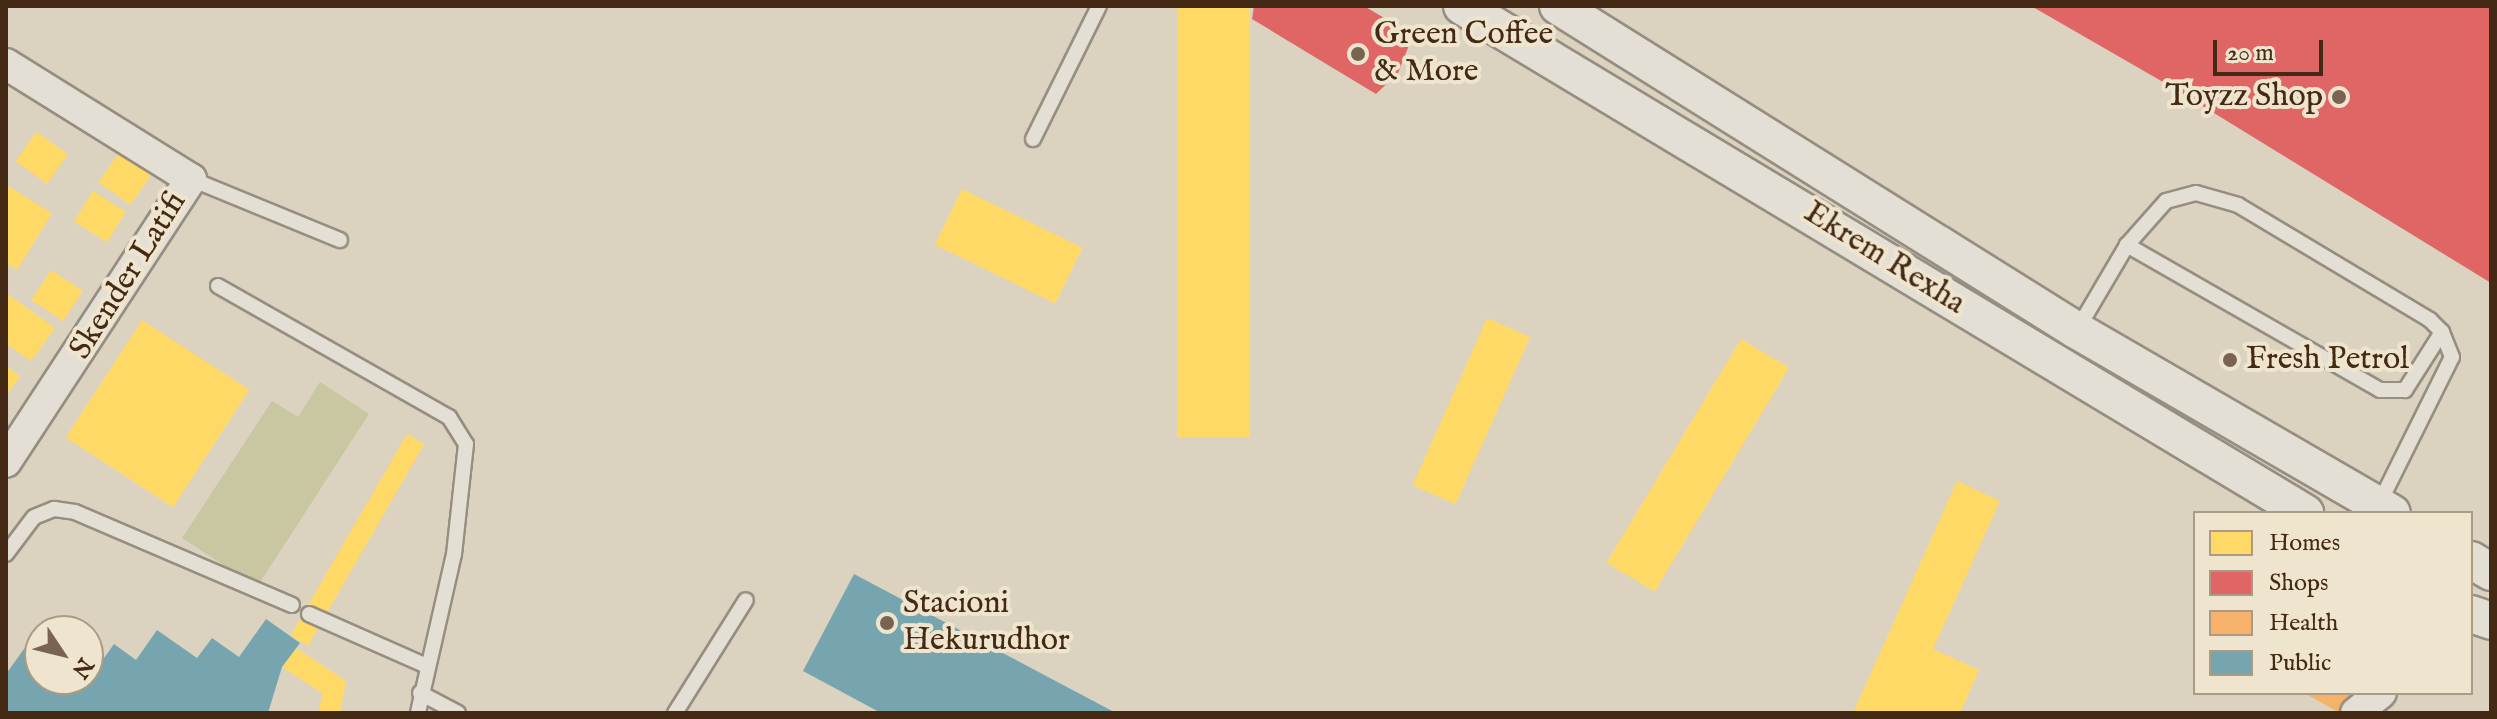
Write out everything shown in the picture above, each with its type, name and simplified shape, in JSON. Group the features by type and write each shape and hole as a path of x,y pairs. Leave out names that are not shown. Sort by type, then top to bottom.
{"street":[{"name":"Ekrem Rexha","path":"1462,6 2302,511"},
{"name":"Ekrem Rexha","path":"1558,6 2076,330 2385,509"},
{"name":"Skender Latifi","path":"6,462 191,179 10,76"},
{"path":"2473,561 2491,572"},
{"path":"2356,713 2378,695"}],"lane":[{"path":"1033,139 1099,6"},
{"path":"191,179 340,240"},
{"path":"2076,330 2127,245 2166,201 2196,193 2238,205 2442,332 2452,357 2385,509"},
{"path":"2127,245 2380,390 2405,390 2442,332"},
{"path":"218,286 449,417 466,444 457,539 420,693 418,713"},
{"path":"6,554 34,517 54,509 75,512 292,605"},
{"path":"675,713 746,600"},
{"path":"309,614 427,666"},
{"path":"420,693 458,713"}],"green space":[{"path":"320,382 369,414 257,587 182,538 272,401 298,417"}],"building: Homes":[{"path":"1177,6 1250,6 1250,437 1177,437"},
{"path":"36,132 68,154 47,184 15,161"},
{"path":"119,153 151,175 130,205 98,182"},
{"path":"6,185 52,213 17,270 6,263"},
{"path":"962,189 1082,248 1055,303 935,245"},
{"path":"93,191 126,212 107,242 74,222"},
{"path":"51,270 83,291 63,321 31,300"},
{"path":"6,293 55,328 31,361 6,344"},
{"path":"1487,318 1530,337 1456,504 1413,485"},
{"path":"142,320 249,390 173,507 66,437"},
{"path":"1741,339 1789,368 1655,592 1607,563"},
{"path":"6,366 20,376 6,396"},
{"path":"407,434 424,444 308,646 291,636"},
{"path":"1957,481 2000,501 1933,649 1979,670 1960,713 1853,713"},
{"path":"296,648 346,681 340,713 319,713 322,693 282,667"}],"building: Shops":[{"name":"Green Coffee & More","path":"1254,6 1364,6 1413,35 1398,73 1376,94 1252,19"},
{"path":"2031,6 2491,6 2491,283 2170,86"}],"building: Health":[{"path":"2308,695 2354,695 2340,713"}],"building: Public":[{"name":"Stacioni Hekurudhor","path":"854,574 1116,713 881,713 803,671"},
{"path":"266,619 300,643 282,667 268,713 6,713 6,674 24,649 24,695 104,695 104,658 114,644 136,660 157,630 197,658 212,638 239,657"}],"place":[{"name":"Green Coffee & More","path":"1358,54"},
{"name":"Toyzz Shop","path":"2339,97"},
{"name":"Fresh Petrol","path":"2230,360"},
{"name":"Stacioni Hekurudhor","path":"887,623"}]}
